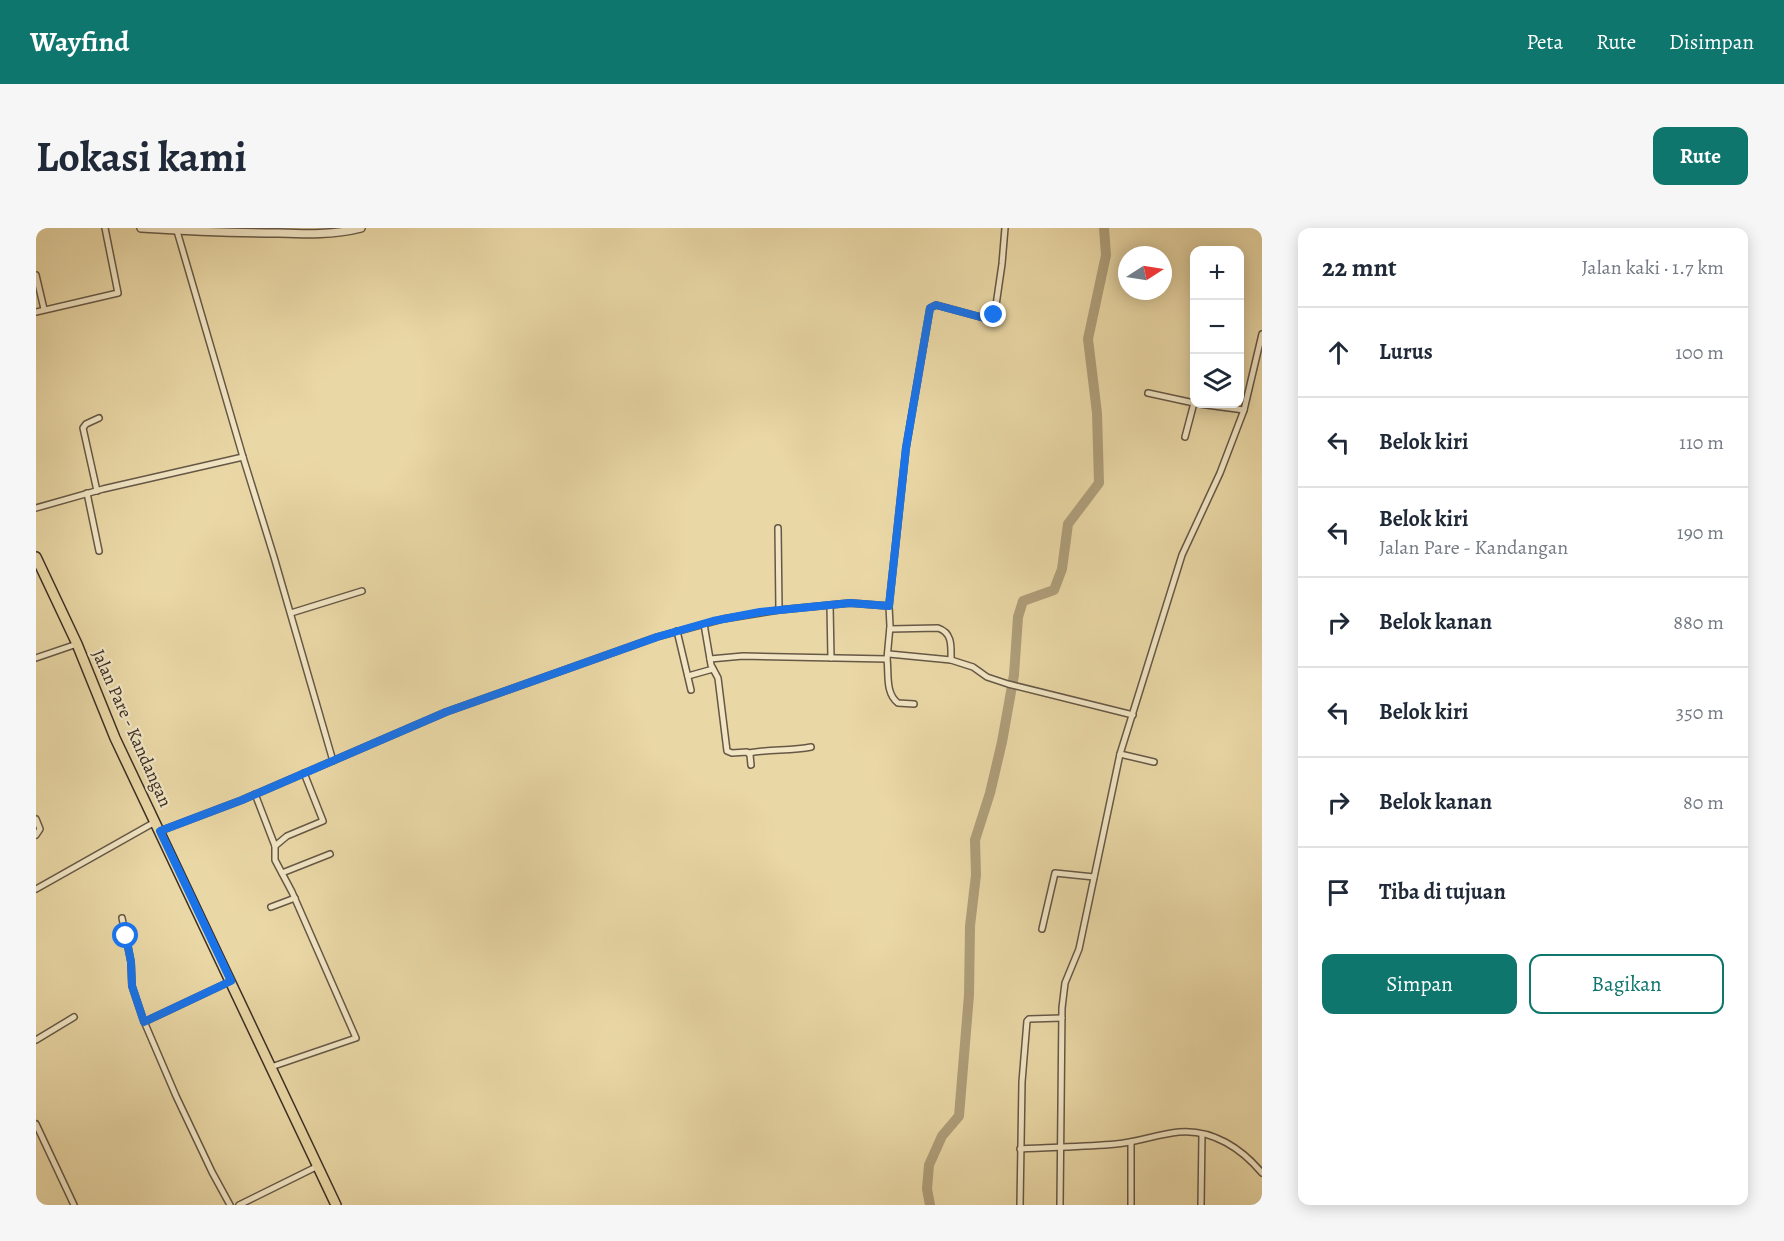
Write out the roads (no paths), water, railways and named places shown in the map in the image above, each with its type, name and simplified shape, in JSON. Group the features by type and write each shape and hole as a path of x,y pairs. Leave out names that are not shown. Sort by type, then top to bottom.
{"main road":[{"name":"Jalan Pare - Kandangan","path":"36,557 76,644 115,738 336,1205"}],"street":[{"path":"36,312 118,292 105,228"},
{"path":"141,228 313,234 361,228"},
{"path":"914,704 898,703 891,696 888,656 889,606 906,448 930,308 936,305 988,319 992,317 996,308 1001,274 1005,228"},
{"path":"177,231 333,761"},
{"path":"36,275 44,309"},
{"path":"1060,1205 1064,988 1079,949 1120,754 1182,555 1220,472 1244,410 1262,335"},
{"path":"1148,393 1194,403 1185,437"},
{"path":"1229,408 1244,410"},
{"path":"97,491 83,428 86,424 99,418"},
{"path":"36,508 97,491 243,457"},
{"path":"87,494 99,551"},
{"path":"778,528 779,610"},
{"path":"291,613 362,591"},
{"path":"36,889 158,826 255,794 446,712 657,637 743,615 779,610 850,603 889,606"},
{"path":"830,605 831,658"},
{"path":"704,624 710,659 718,678 727,751 749,753 812,747"},
{"path":"890,629 938,628 944,630 950,638 951,660"},
{"path":"677,631 691,690"},
{"path":"36,658 76,644"},
{"path":"710,659 743,656 831,658 888,656 951,660 973,667 987,677 1008,684 1133,715"},
{"path":"688,676 713,669"},
{"path":"749,753 751,765"},
{"path":"1120,754 1154,762"},
{"path":"275,846 287,836 323,821 304,773"},
{"path":"255,794 275,846 275,860 295,898 356,1038 271,1067"},
{"path":"36,819 40,829 36,835"},
{"path":"282,873 330,854"},
{"path":"1042,929 1055,873 1094,877"},
{"path":"271,907 295,898"},
{"path":"122,918 131,962 132,986 144,1022 176,1096 230,1205"},
{"path":"144,1022 231,981"},
{"path":"36,1040 74,1017"},
{"path":"1020,1205 1022,1082 1027,1022 1029,1019 1062,1018"},
{"path":"36,1124 74,1205"},
{"path":"1020,1149 1098,1146 1178,1132 1202,1134 1220,1139 1238,1149 1262,1173"},
{"path":"1201,1205 1202,1134"},
{"path":"1131,1142 1131,1205"},
{"path":"239,1205 318,1166"}],"waterway":[{"path":"930,1205 927,1189 929,1165 942,1136 959,1116 969,995 970,926 976,875 975,840 990,793 1002,742 1014,675 1018,617 1023,601 1054,590 1062,569 1068,524 1099,483 1097,413 1088,339 1106,255 1104,228"}]}
